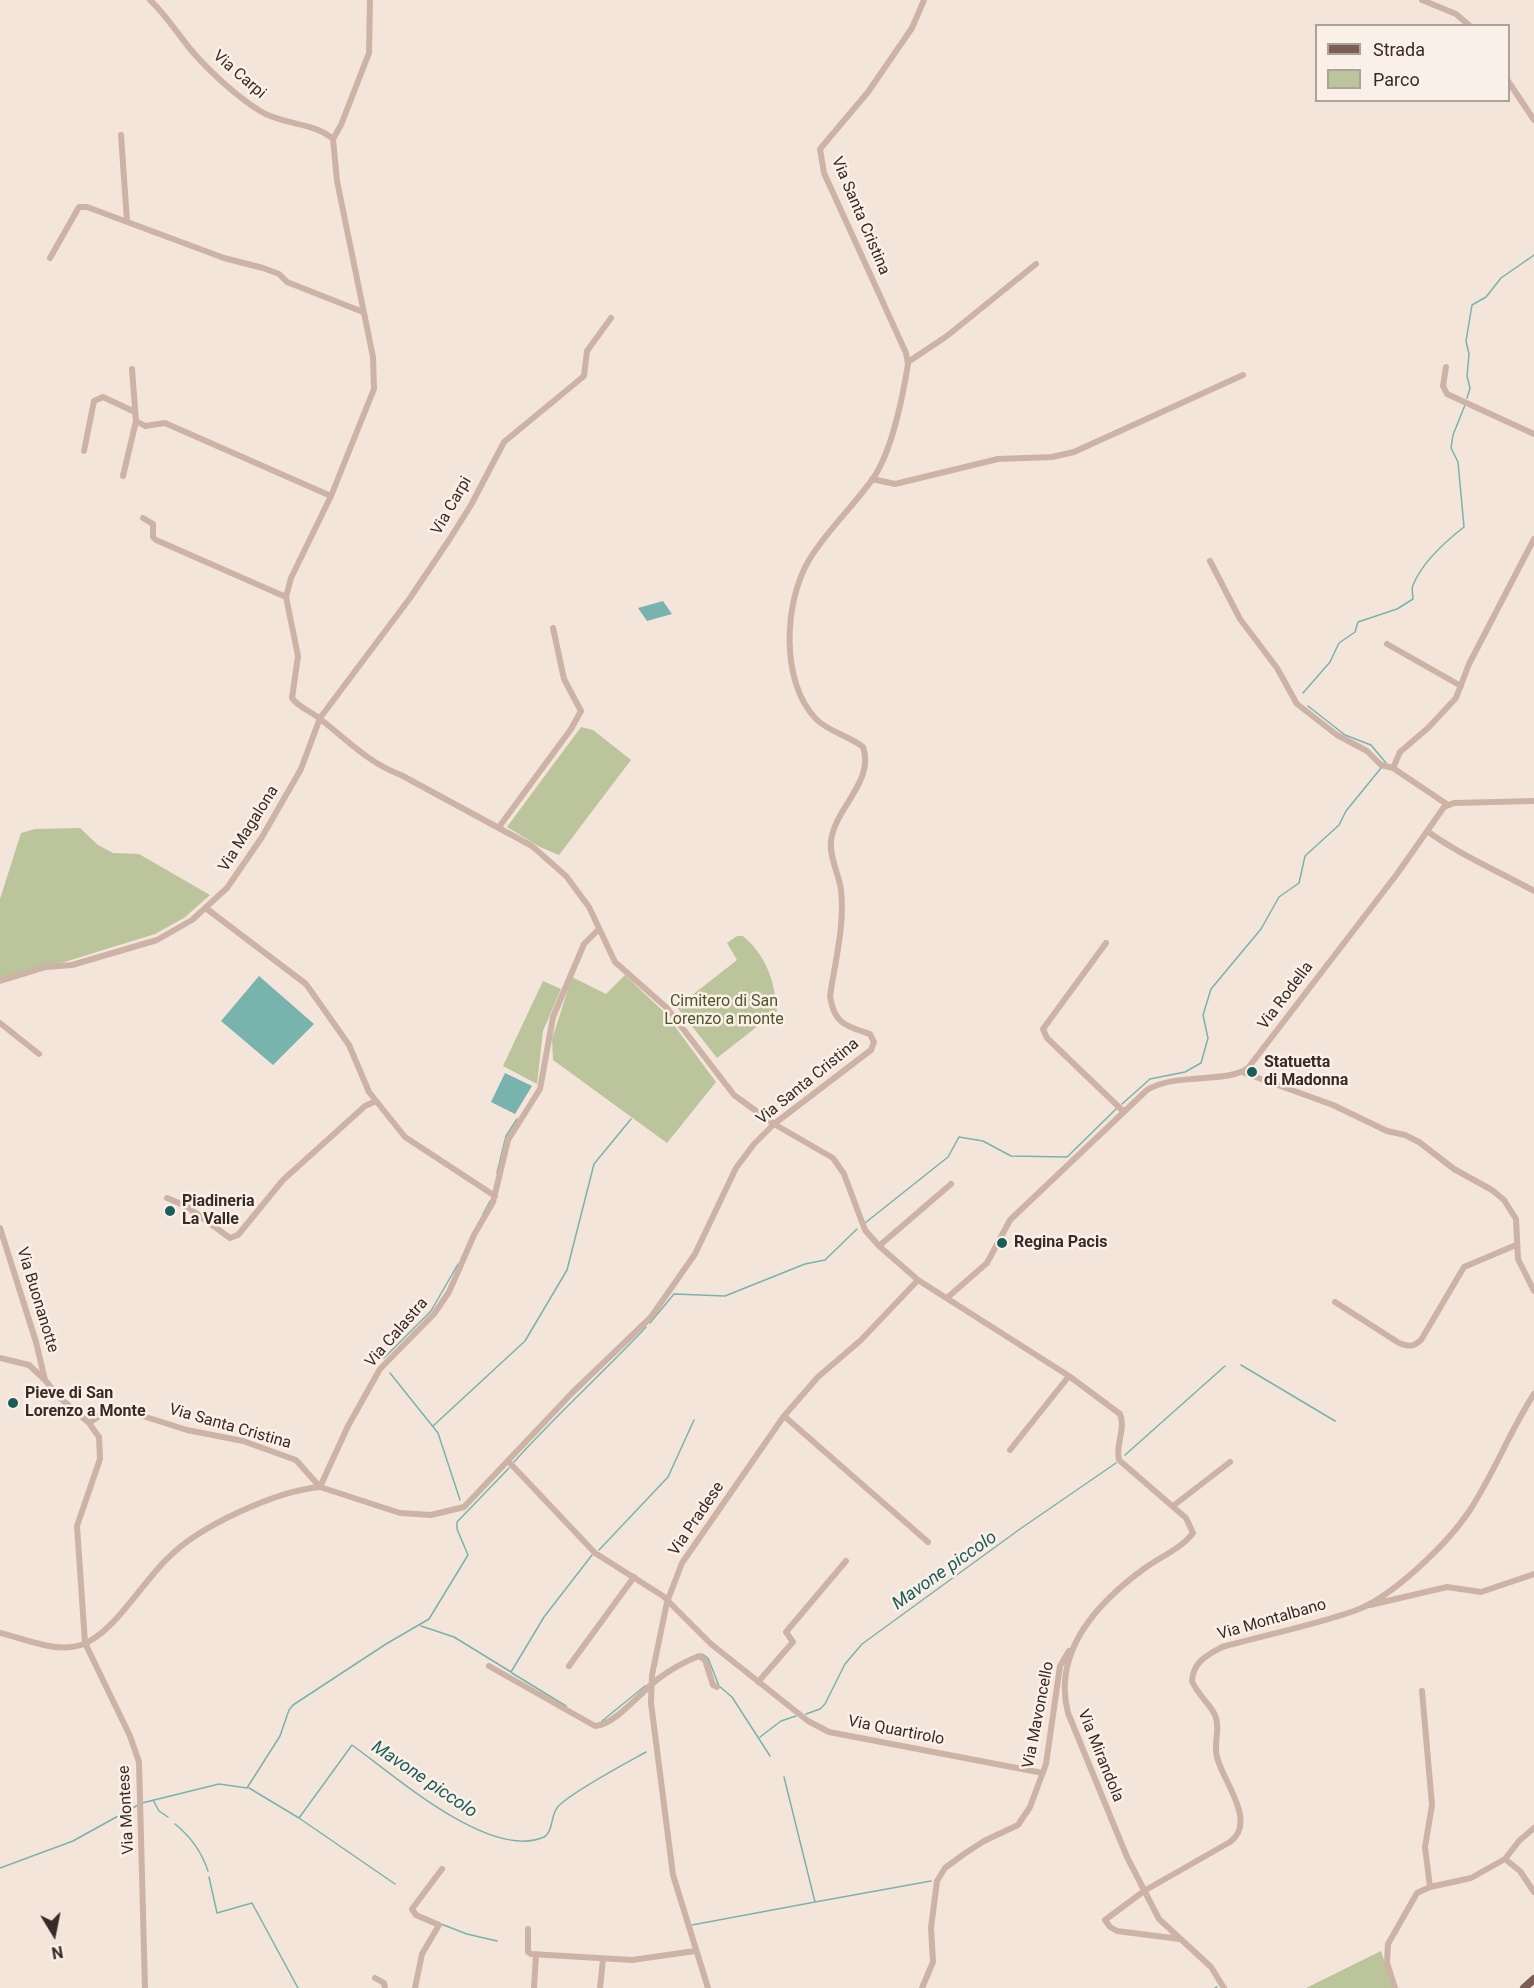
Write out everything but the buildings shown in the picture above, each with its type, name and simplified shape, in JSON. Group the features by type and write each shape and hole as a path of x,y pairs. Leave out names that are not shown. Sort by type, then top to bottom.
{"main road":[{"path":"1524,1988 1534,1979"}],"street":[{"name":"Via Carpi","path":"150,0 163,12 192,52 260,111 277,120 326,134 333,139"},
{"path":"370,0 369,53 341,125 333,139 337,181 373,357 374,389 331,496 303,552 286,597 298,656 292,698 296,704 320,718 380,767 401,775 532,846 566,876 589,907 615,962 667,1008 734,1095 774,1124"},
{"name":"Via Santa Cristina","path":"89,1423 108,1410 130,1412 187,1430 243,1441 296,1460 320,1488 400,1513 431,1515 464,1507 572,1393 651,1317 695,1254 736,1168 754,1144 774,1124 864,1058 871,1050 874,1042 870,1034 847,1026 838,1020 832,1010 830,996 842,910 841,889 831,841 865,771 867,757 863,747 817,720 807,707 793,668 789,647 794,605 809,561 872,478 888,446 908,362 824,173 820,149 868,92 912,28 924,0"},
{"path":"1422,0 1456,14 1468,24"},
{"path":"1510,83 1534,120"},
{"path":"121,135 127,221"},
{"path":"50,258 79,207 87,207 224,258 279,274 287,282 363,312"},
{"path":"908,362 947,336 1036,264"},
{"name":"Via Carpi","path":"320,718 410,598 449,540 471,505 504,442 584,376 587,351 611,318"},
{"path":"1446,367 1443,386 1447,394 1534,434"},
{"path":"123,476 136,421 132,369"},
{"path":"872,478 895,484 998,459 1052,457 1074,452 1243,375"},
{"path":"84,451 94,401 104,397 135,412"},
{"path":"136,421 145,426 165,423 331,496"},
{"path":"143,518 153,524 153,537 156,540 286,597"},
{"path":"1393,768 1400,752 1450,706 1469,664 1534,539"},
{"path":"1210,561 1240,619 1277,668 1297,704 1337,735 1367,751 1381,765 1393,768 1448,805 1534,801"},
{"path":"499,827 571,729 581,711 564,679 553,628"},
{"path":"1387,644 1461,686"},
{"name":"Via Magalona","path":"0,981 46,967 72,965 157,940 207,909 239,873 262,837 301,770 320,718"},
{"name":"Via Rodella","path":"1242,1072 1448,805"},
{"path":"1427,831 1466,855 1491,866 1534,891"},
{"path":"207,909 306,984 325,1007 349,1045 369,1092 405,1137 495,1196"},
{"name":"Via Calastra","path":"320,1488 348,1426 380,1368 434,1314 449,1292 474,1235 495,1196 508,1140 540,1089 553,1017 584,944 598,930"},
{"path":"1106,943 1043,1029 1047,1038 1123,1111"},
{"path":"0,1023 39,1054"},
{"path":"948,1297 987,1263 1010,1220 1074,1162 1123,1111 1155,1085 1191,1077 1242,1072 1333,1105 1379,1127 1419,1142 1442,1161 1492,1190 1504,1200 1516,1219 1518,1259 1534,1291"},
{"path":"167,1198 186,1206 230,1238 238,1234 283,1180 365,1106 376,1101"},
{"name":"Via Mirandola","path":"774,1124 833,1158 844,1174 865,1230 879,1246 918,1280 1069,1376 1120,1414 1123,1423 1117,1453 1119,1460 1186,1518 1193,1533 1118,1591 1081,1632 1071,1649 1064,1685 1068,1713 1127,1857 1144,1891 1159,1919 1211,1966 1224,1988"},
{"path":"879,1246 951,1184"},
{"name":"Via Buonanotte","path":"0,1228 36,1342 45,1380"},
{"path":"1335,1302 1399,1343 1414,1346 1421,1340 1464,1267 1516,1245"},
{"name":"Via Pradese","path":"708,1988 674,1875 651,1685 667,1602 682,1563 784,1416 818,1377 856,1345 918,1280"},
{"path":"0,1358 29,1365 60,1398 89,1423 99,1437 100,1459 77,1526 85,1643"},
{"path":"1010,1450 1069,1376"},
{"name":"Via Montalbano","path":"1364,1607 1419,1567 1457,1527 1500,1460 1534,1394"},
{"path":"784,1416 928,1542"},
{"name":"Via Quartirolo","path":"508,1461 595,1553 663,1596 711,1644 808,1721 829,1732 1043,1773"},
{"path":"1173,1506 1230,1462"},
{"path":"0,1633 49,1646 66,1647 85,1643 108,1625 168,1558 184,1544 262,1504 320,1488"},
{"path":"758,1682 794,1642 786,1632 846,1561"},
{"name":"Via Montalbano","path":"1144,1891 1230,1842 1240,1831 1241,1823 1233,1792 1216,1756 1215,1715 1192,1681 1195,1667 1205,1656 1222,1647 1364,1607 1447,1587 1481,1592 1534,1574"},
{"path":"569,1666 634,1577"},
{"name":"Via Montese","path":"85,1643 136,1749 141,1800 145,1988"},
{"name":"Via Mavoncello","path":"922,1988 933,1962 933,1908 941,1872 984,1841 1018,1825 1029,1807 1043,1773 1060,1666 1071,1649"},
{"path":"489,1666 595,1726 609,1722 677,1665 699,1656 705,1660 713,1685 717,1687"},
{"path":"1422,1691 1432,1805 1425,1847 1430,1887"},
{"path":"1395,1988 1387,1964 1388,1944 1417,1893 1430,1887 1471,1878 1505,1859 1519,1841 1534,1828"},
{"path":"1505,1859 1520,1871 1534,1892"},
{"path":"415,1988 422,1954 438,1925 416,1915 412,1910 442,1869"},
{"path":"1144,1891 1105,1920 1110,1927 1118,1931 1180,1939"},
{"path":"528,1929 528,1952 536,1954 632,1960 695,1951"},
{"path":"534,1988 536,1954"},
{"path":"600,1988 603,1959"},
{"path":"375,1978 384,1983 385,1988"}],"green space":[{"path":"581,727 593,730 631,760 559,855 540,847 507,827"},
{"path":"80,828 98,845 113,853 139,854 210,895 184,918 155,934 0,982 0,899 21,833 35,829"},
{"name":"Cimitero di San Lorenzo a monte","path":"737,936 743,936 751,943 763,960 774,990 777,1011 717,1058 677,1007 737,960 727,943"},
{"path":"625,975 665,1013 716,1082 667,1143 553,1060 552,1039 572,977 606,994"},
{"path":"543,981 561,989 543,1031 537,1084 503,1066"},
{"path":"1381,1951 1393,1988 1306,1988"}],"water":[{"path":"663,601 672,614 647,621 638,608"},
{"path":"259,976 314,1024 273,1065 221,1021"},
{"path":"505,1073 532,1086 515,1114 491,1102"}],"waterway":[{"name":"Mavone piccolo","path":"1467,398 1470,388 1467,376 1469,354 1466,341 1472,305 1486,297 1501,278 1534,255"},
{"name":"Mavone piccolo","path":"1303,693 1330,662 1339,643 1355,632 1358,622 1397,609 1413,599 1412,587 1422,569 1442,546 1464,527 1458,462 1451,448 1453,435 1465,405"},
{"name":"Mavone piccolo","path":"1308,706 1345,735 1371,745 1386,763"},
{"name":"Mavone piccolo","path":"1122,1104 1150,1079 1185,1072 1201,1063 1208,1038 1203,1015 1211,989 1261,929 1279,897 1299,883 1305,856 1339,825 1346,811 1381,768"},
{"name":"Mavone piccolo","path":"865,1223 948,1157 959,1137 983,1141 1011,1156 1067,1157 1116,1109"},
{"path":"497,1173 506,1136 517,1119"},
{"path":"433,1426 525,1341 567,1270 594,1164 631,1119"},
{"path":"483,1214 490,1201"},
{"name":"Mavone piccolo","path":"650,1323 674,1294 725,1296 805,1264 825,1260 857,1229"},
{"path":"384,1358 431,1311 458,1264"},
{"name":"Mavone piccolo","path":"514,1462 646,1327"},
{"name":"Mavone piccolo","path":"1241,1365 1335,1421"},
{"name":"Mavone piccolo","path":"1125,1455 1225,1366"},
{"path":"390,1373 438,1433 460,1500"},
{"name":"Mavone piccolo","path":"599,1550 668,1477 694,1420"},
{"name":"Mavone piccolo","path":"806,1714 820,1709 825,1704 845,1664 862,1644 1020,1529 1116,1463"},
{"name":"Mavone piccolo","path":"142,1803 219,1784 247,1788 280,1736 293,1705 386,1644 429,1619 468,1555 457,1529 457,1522 509,1468"},
{"name":"Mavone piccolo","path":"421,1626 454,1637 511,1672 544,1617 592,1555"},
{"name":"Mavone piccolo","path":"702,1654 708,1658 719,1686 732,1697 770,1756"},
{"name":"Mavone piccolo","path":"512,1673 566,1706"},
{"name":"Mavone piccolo","path":"602,1721 645,1686"},
{"name":"Mavone piccolo","path":"760,1737 781,1721 796,1716"},
{"name":"Mavone piccolo","path":"249,1788 299,1818 352,1745 443,1811 497,1837 522,1841 547,1835 555,1811 563,1802 646,1752"},
{"name":"Mavone piccolo","path":"784,1777 815,1902 931,1881"},
{"name":"Mavone piccolo","path":"153,1800 159,1811 168,1817"},
{"name":"Mavone piccolo","path":"0,1868 73,1841 138,1805"},
{"name":"Mavone piccolo","path":"299,1818 395,1884"},
{"name":"Mavone piccolo","path":"175,1824 195,1845 208,1871"},
{"name":"Mavone piccolo","path":"209,1877 217,1913 252,1903 298,1988"},
{"name":"Mavone piccolo","path":"692,1925 815,1902"},
{"name":"Mavone piccolo","path":"441,1924 467,1934 497,1941"}],"place":[{"name":"Statuetta di Madonna","path":"1252,1072"},
{"name":"Piadineria La Valle","path":"170,1211"},
{"name":"Regina Pacis","path":"1002,1243"},
{"name":"Pieve di San Lorenzo a Monte","path":"13,1403"}]}
